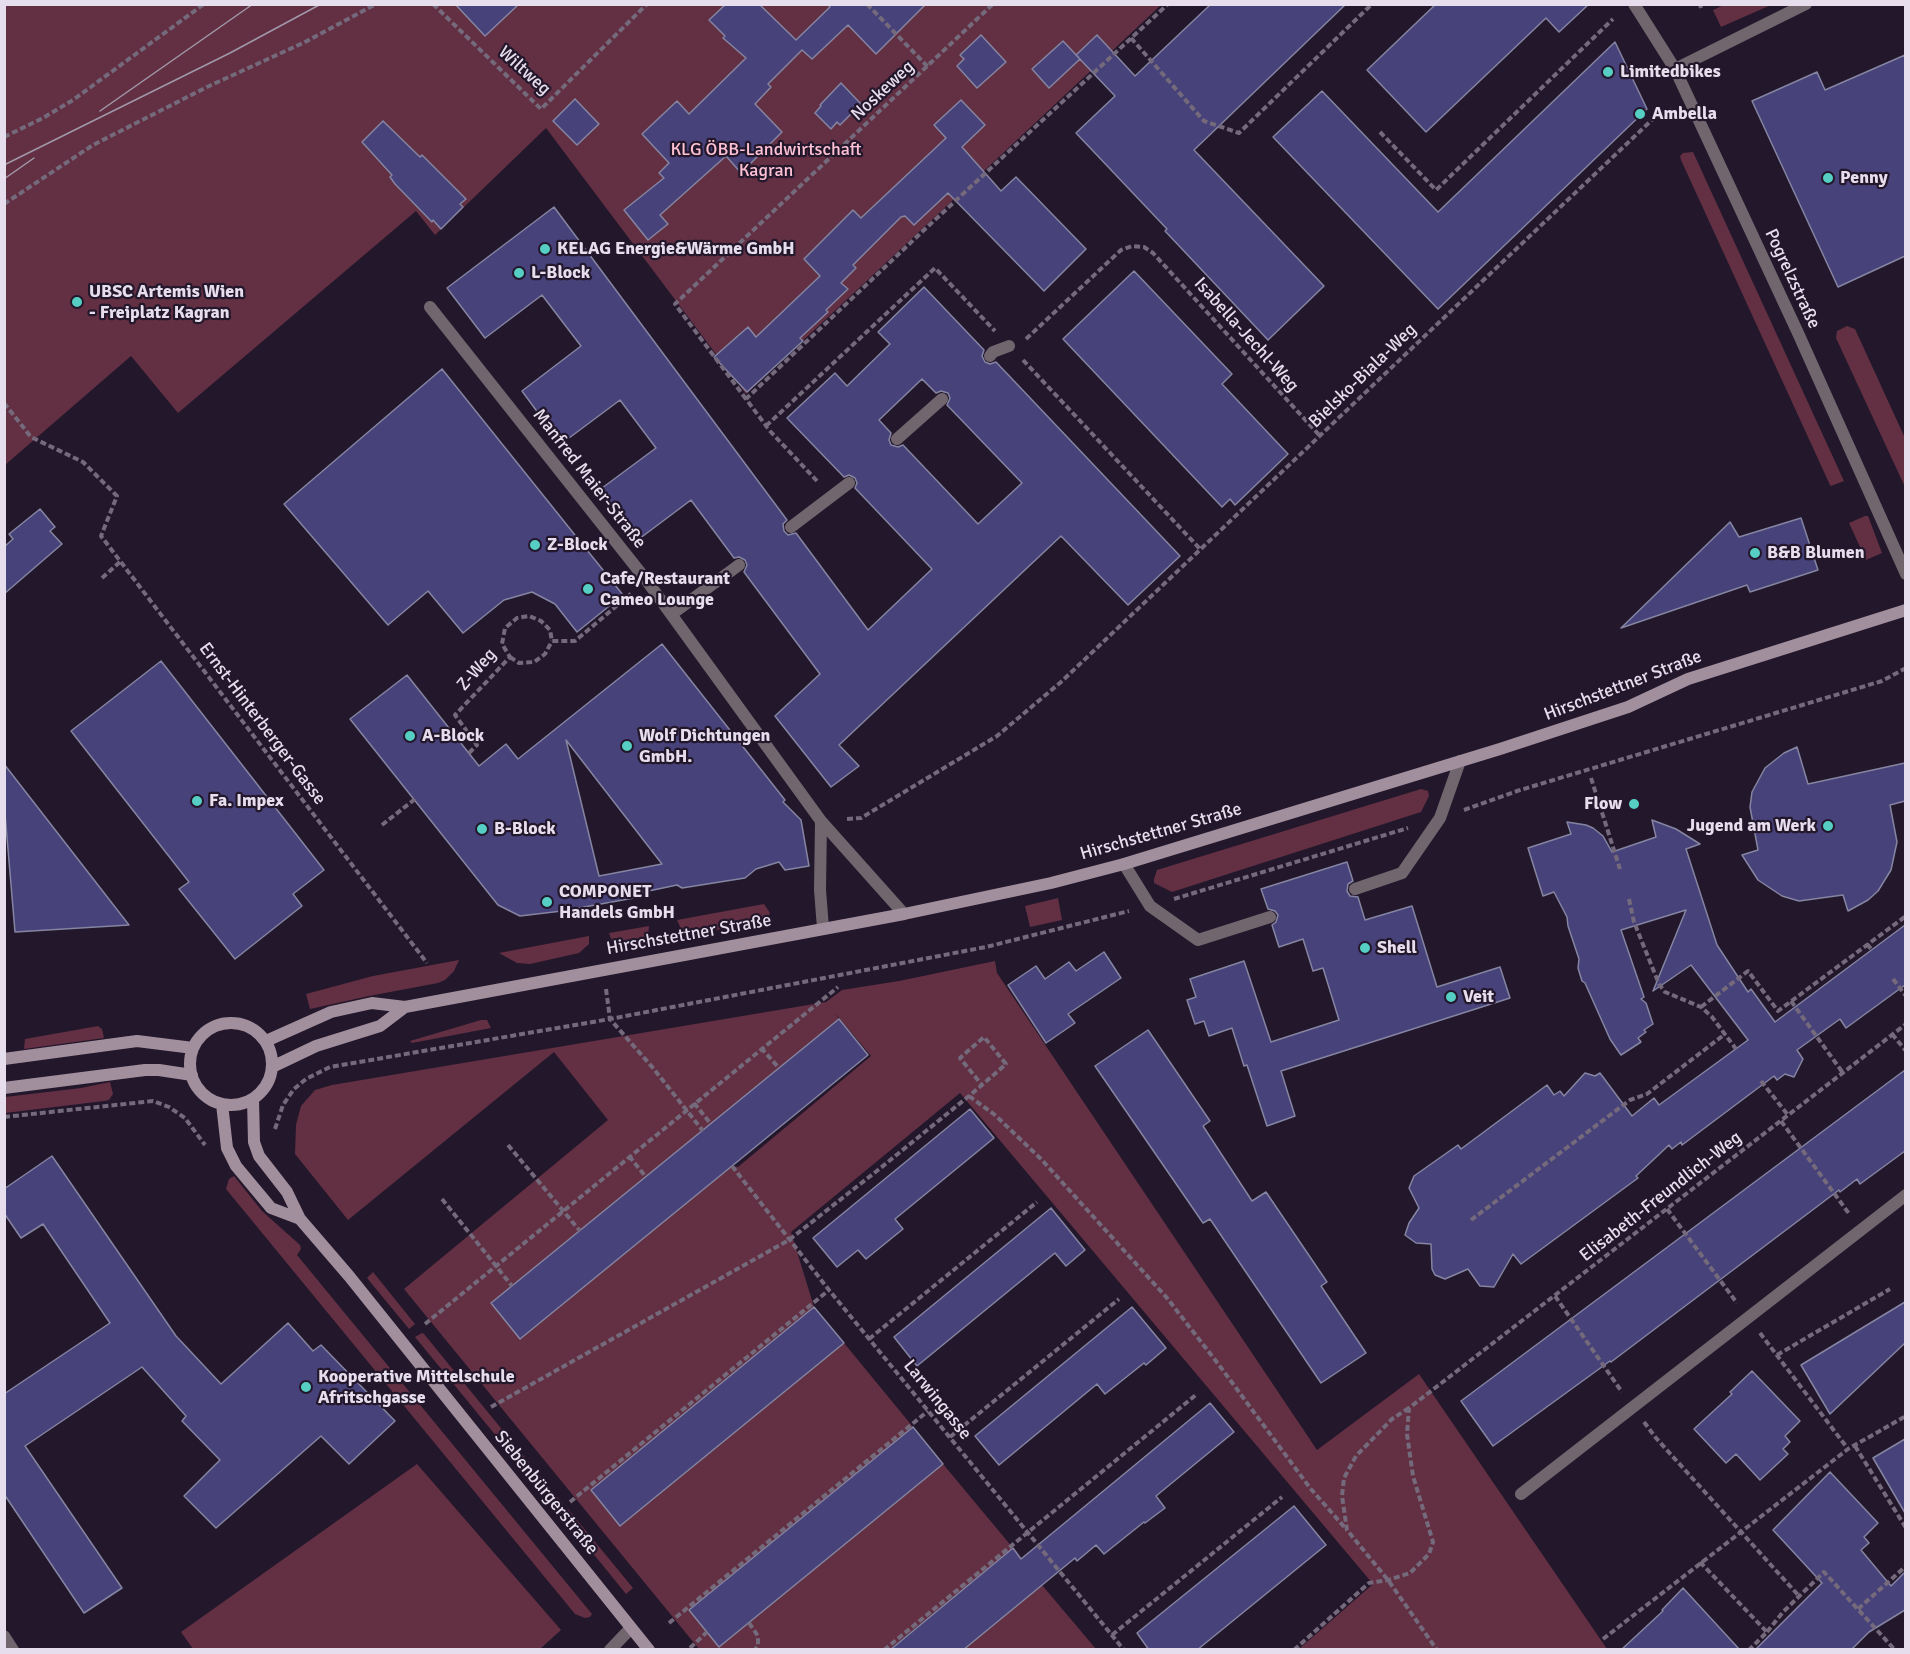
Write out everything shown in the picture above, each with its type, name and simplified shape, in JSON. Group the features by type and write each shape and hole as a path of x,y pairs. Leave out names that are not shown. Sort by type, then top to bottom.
{"main road":[{"name":"Hirschstettner Straße","path":"266,1041 331,1012 372,1003 405,1007 904,914 1051,883 1124,864 1628,707 1688,679 1905,610"},
{"name":"Hirschstettner Straße","path":"272,1067 316,1046 380,1026 405,1007"},
{"path":"236,1023 253,1029 266,1041 272,1067 265,1086 253,1099 239,1104 222,1104 212,1100 199,1089 192,1075 190,1061 193,1048 203,1034 218,1024 236,1023"},
{"path":"4,1059 137,1041 193,1048"},
{"path":"4,1088 145,1070 192,1075"},
{"name":"Siebenbürgerstraße","path":"253,1099 254,1142 259,1156 287,1192 300,1219 349,1276 649,1650"},
{"name":"Siebenbürgerstraße","path":"222,1104 227,1148 236,1166 271,1208 300,1219"}],"street":[{"name":"Pogrelzstraße","path":"1634,4 1675,69 1802,343 1905,574"},
{"path":"1675,69 1806,4"},
{"name":"Manfred Maier-Straße","path":"430,307 647,581 821,821 904,914"},
{"path":"990,356 993,352 1009,346"},
{"path":"897,439 942,399"},
{"path":"791,527 849,483"},
{"path":"672,614 739,565"},
{"path":"1355,889 1402,873 1440,818 1460,761"},
{"path":"821,821 820,890 823,928"},
{"path":"1124,864 1150,906 1198,940 1270,917"},
{"path":"1521,1494 1905,1195"},
{"path":"610,1650 631,1628"},
{"path":"4,1636 14,1650"}],"path":[{"path":"4,137 73,100 204,4"},
{"path":"4,204 93,145 207,87 306,42 376,4"},
{"name":"Wiltweg","path":"433,4 541,109 647,4"},
{"path":"867,4 928,67"},
{"name":"Noskeweg","path":"746,399 675,304 993,4"},
{"path":"832,497 766,426 746,399 1168,4"},
{"path":"1131,38 1204,121 1239,133 1372,4"},
{"path":"1380,132 1436,190 1613,19"},
{"name":"Bielsko-Biala-Weg","path":"821,821 861,819 997,736 1061,682 1656,116 1690,102"},
{"name":"Isabella-Jechl-Weg","path":"1009,346 1024,340 1120,250 1132,246 1144,247 1153,253 1320,436"},
{"path":"766,426 935,267 1201,550"},
{"name":"Ernst-Hinterberger-Gasse","path":"4,403 31,437 83,462 117,496 101,536 427,963"},
{"path":"102,578 120,561"},
{"path":"510,657 519,663 534,662 545,654 552,641 575,641 647,581"},
{"name":"Z-Weg","path":"469,753 477,745 454,715 510,657 502,644 506,628 517,618 530,616 541,621 550,630 552,641"},
{"path":"272,1134 283,1105 294,1089 306,1079 330,1067 610,1019 986,947 1150,906 1440,818 1517,791 1882,681 1905,668"},
{"path":"1591,778 1620,869"},
{"path":"382,825 415,799"},
{"path":"1629,899 1634,922 1659,984 1665,992 1701,1007 1712,1017 1736,1048"},
{"path":"1701,1007 1748,971 1778,1011 1905,916"},
{"path":"1867,944 1872,950"},
{"path":"603,969 610,1019 703,1131"},
{"path":"1893,979 1905,996"},
{"path":"425,1324 838,987"},
{"path":"1791,1001 1843,1073"},
{"name":"Elisabeth-Freundlich-Weg","path":"1347,1530 1342,1496 1344,1478 1356,1456 1372,1437 1392,1419 1555,1296 1905,1024"},
{"path":"1471,1220 1630,1100 1647,1094 1725,1034"},
{"path":"1892,1034 1905,1051"},
{"path":"492,1407 789,1240 969,1096 982,1085 1006,1064 984,1036 960,1058 982,1085"},
{"path":"761,1048 778,1068"},
{"path":"1761,1081 1788,1115"},
{"path":"969,1096 995,1115 1041,1158 1167,1298 1310,1488 1388,1580 1437,1650"},
{"path":"4,1117 153,1101 169,1107 185,1118 207,1149"},
{"path":"694,1103 711,1124"},
{"path":"1781,1121 1861,1230"},
{"path":"508,1145 580,1231"},
{"path":"629,1156 646,1176"},
{"name":"Larwingasse","path":"732,1166 829,1290 1124,1650"},
{"path":"442,1199 512,1286"},
{"path":"869,1339 1037,1202"},
{"path":"1777,1355 1890,1289"},
{"path":"570,1502 772,1339 829,1290"},
{"path":"1555,1296 1656,1438 1799,1596"},
{"path":"950,1437 1119,1299"},
{"path":"884,1650 1197,1394"},
{"path":"1293,1650 1369,1583 1410,1573 1430,1554 1433,1542 1413,1476 1407,1434 1408,1408"},
{"path":"669,1623 928,1411"},
{"path":"1603,1639 1848,1449 1905,1416"},
{"path":"1855,1446 1905,1528"},
{"path":"1112,1635 1282,1497"},
{"path":"1700,1562 1767,1632"},
{"path":"1858,1609 1905,1566"},
{"path":"1749,1650 1824,1572 1895,1650"},
{"path":"749,1623 758,1636 758,1645 755,1650"},
{"path":"690,1648 707,1632"}],"green space":[{"path":"1726,4 1771,5 1721,27 1713,10"},
{"name":"KLG ÖBB-Landwirtschaft Kagran","path":"4,5 1161,5 746,394 546,128 435,235 416,211 178,413 131,356 5,465"},
{"path":"1693,152 1844,481 1830,485 1681,160 1680,156 1683,153"},
{"path":"1847,326 1855,329 1905,438 1905,487 1836,338 1837,331"},
{"path":"1868,516 1882,553 1866,560 1849,523"},
{"path":"1421,789 1428,791 1429,796 1421,812 1172,892 1154,883 1157,870"},
{"path":"1058,898 1062,920 1030,927 1025,906"},
{"path":"764,904 770,913 765,921 758,923 692,934 682,931 677,920"},
{"path":"649,926 648,939 644,943 625,946 612,941 609,933"},
{"path":"589,936 589,944 579,953 530,964 517,963 499,953"},
{"path":"459,960 454,971 438,983 310,1009 306,994 373,976"},
{"path":"995,961 997,973 1317,1450 1419,1374 1607,1649 1299,1649 1373,1584 960,1093 791,1232 814,1307 591,1490 620,1526 844,1343 913,1427 689,1610 719,1647 943,1464 1013,1548 890,1649 699,1649 404,1289 608,1120 554,1052 348,1220 295,1154 296,1125 301,1106 315,1090 332,1085 826,1002 842,990","holes":["835,1013 871,1056 738,1167 732,1166 520,1339 839,1019"]},
{"path":"487,1020 491,1028 412,1043 410,1041"},
{"path":"98,1026 102,1029 104,1038 24,1049 25,1039"},
{"path":"110,1082 113,1094 109,1100 5,1113 5,1097 81,1088"},
{"path":"234,1176 262,1211 300,1245 301,1249 297,1255 592,1614 590,1617 585,1618 575,1614 226,1189 229,1179"},
{"path":"373,1272 415,1324 409,1329 367,1278"},
{"path":"422,1333 563,1504 556,1509 415,1337"},
{"path":"417,1464 561,1630 540,1649 193,1649 181,1632"},
{"path":"568,1509 633,1588 626,1594 561,1514"},
{"path":"1042,1585 1096,1649 963,1650"}],"building":[{"path":"455,4 519,4 485,36"},
{"path":"726,4 759,4 796,40 830,7 827,4 926,4 876,54 848,25 812,59 802,50 768,84 771,87 755,104 782,132 741,173 726,156 660,215 668,224 648,240 624,210 664,178 659,173 669,163 642,134 677,101 689,114 746,58 723,38 725,36 709,20"},
{"path":"1211,4 1346,4 1194,150 1324,286 1268,340 1076,133 1115,96 1076,55 1097,35 1135,76"},
{"path":"1436,4 1589,4 1559,32 1546,18 1426,132 1367,70"},
{"path":"981,35 1006,62 977,88 957,66 964,59 960,55"},
{"path":"1063,41 1080,59 1049,88 1032,69"},
{"path":"1615,42 1647,109 1438,309 1273,137 1322,91 1438,212"},
{"name":"Penny","path":"1905,55 1905,256 1838,287 1752,101 1817,72 1825,90"},
{"path":"841,83 861,104 840,125 837,122 831,129 815,113"},
{"path":"575,99 599,124 577,145 553,121"},
{"path":"961,100 985,125 962,147 1001,191 1016,177 1086,249 1044,291 948,193 914,225 905,216 901,217 853,265 856,268 841,283 848,289 826,310 828,312 800,338 803,341 747,392 714,357 748,327 756,337 820,276 804,259 853,210 861,218 946,138 934,125"},
{"path":"383,121 420,157 422,155 466,199 460,204 463,207 441,229 395,184 390,177 392,175 362,142"},
{"path":"554,207 787,520 783,524 784,531 788,535 796,533 868,630 932,569 855,488 857,483 855,478 849,475 844,477 787,418 835,373 847,386 890,344 878,332 924,287 984,350 982,356 985,362 990,364 996,362 1180,556 1128,605 1061,536 839,745 859,766 831,787 775,716 820,674 744,572 747,565 745,560 739,557 734,558 691,500 635,542 598,491 656,448 620,400 561,444 522,391 581,346 542,295 485,338 447,288","holes":["922,379 936,393 941,391 948,393 950,398 947,405 1022,483 978,524 903,445 898,447 891,445 889,440 891,433 879,420"]},
{"path":"1134,271 1232,374 1222,384 1288,454 1235,505 1230,499 1222,507 1063,339"},
{"path":"442,369 623,595 577,632 555,604 532,592 504,600 463,633 428,591 388,625 284,504"},
{"path":"40,509 55,527 50,531 62,544 4,594 4,547 13,539 9,534"},
{"name":"B&B Blumen","path":"1801,518 1818,570 1750,592 1747,585 1621,628 1730,522 1739,537"},
{"path":"662,644 785,800 783,802 801,820 809,866 785,870 779,862 756,869 745,878 682,888 677,885 644,892 645,896 520,916 498,905 350,719 407,675 479,766 506,744 518,759","holes":["566,740 662,864 599,876"]},
{"name":"Fa. Impex","path":"161,661 324,870 293,894 302,906 235,959 179,889 189,882 71,731"},
{"name":"Jugend am Werk","path":"1797,747 1808,784 1905,763 1905,801 1890,805 1897,842 1891,870 1878,891 1868,900 1848,911 1843,895 1799,901 1782,896 1758,880 1742,855 1758,850 1750,807 1752,792 1765,768 1784,753"},
{"path":"4,764 129,925 15,932 4,802"},
{"path":"1652,820 1676,829 1700,844 1686,849 1717,945 1748,992 1751,989 1775,1022 1905,925 1905,985 1846,1028 1840,1019 1797,1050 1803,1059 1794,1077 1785,1074 1777,1080 1774,1076 1682,1145 1681,1142 1672,1149 1669,1145 1636,1176 1638,1178 1521,1264 1513,1254 1494,1287 1480,1286 1468,1269 1445,1279 1435,1275 1432,1269 1431,1244 1416,1243 1405,1235 1409,1223 1419,1208 1409,1188 1414,1176 1458,1145 1461,1149 1547,1085 1554,1095 1560,1091 1564,1096 1585,1073 1595,1076 1600,1073 1632,1116 1654,1098 1659,1105 1748,1040 1691,965 1653,991 1686,910 1621,930 1644,997 1641,999 1646,1003 1653,1024 1638,1038 1641,1042 1621,1055 1610,1039 1585,983 1582,981 1578,968 1579,959 1567,917 1554,892 1543,896 1528,848 1571,834 1567,822 1593,828 1603,836 1612,852 1656,837"},
{"path":"1347,862 1353,881 1348,884 1347,891 1350,896 1358,897 1365,920 1412,906 1437,987 1500,967 1510,998 1281,1071 1295,1116 1267,1126 1232,1028 1209,1036 1204,1021 1195,1024 1187,1000 1196,997 1190,979 1244,961 1271,1042 1339,1020 1323,968 1313,971 1303,939 1279,947 1272,925 1276,922 1278,915 1275,911 1268,909 1261,889"},
{"path":"1104,952 1121,978 1068,1014 1075,1023 1046,1043 1008,985 1036,966 1045,979 1069,962 1076,971"},
{"path":"839,1019 868,1055 520,1339 491,1303"},
{"path":"1148,1030 1210,1121 1203,1126 1252,1201 1266,1192 1327,1282 1321,1286 1366,1353 1321,1383 1210,1219 1203,1223 1095,1066"},
{"path":"1905,1070 1905,1151 1860,1184 1857,1179 1840,1192 1839,1190 1611,1362 1493,1446 1461,1401"},
{"path":"970,1109 994,1138 895,1219 903,1229 866,1259 858,1250 837,1267 813,1238"},
{"name":"Kooperative Mittelschule Afritschgasse","path":"52,1156 176,1336 221,1384 288,1323 313,1351 321,1345 395,1421 349,1464 321,1436 216,1528 184,1496 220,1460 182,1421 186,1416 142,1367 25,1446 122,1588 84,1613 4,1494 4,1394 110,1323 43,1224 21,1238 4,1213 4,1189"},
{"path":"1051,1208 1085,1250 1066,1266 1055,1253 917,1366 894,1337"},
{"path":"1905,1302 1905,1343 1830,1414 1801,1365"},
{"path":"814,1307 844,1343 620,1526 591,1490"},
{"path":"1132,1307 1166,1348 1105,1394 1097,1384 999,1465 975,1436"},
{"path":"1752,1371 1800,1421 1785,1436 1790,1442 1783,1449 1788,1454 1760,1480 1736,1454 1726,1463 1694,1429 1732,1394 1730,1392"},
{"path":"1210,1403 1234,1432 1156,1496 1165,1508 1104,1554 1096,1545 1077,1561 1075,1558 963,1650 890,1650 1013,1548 1021,1559"},
{"path":"913,1427 943,1464 719,1647 689,1610"},
{"path":"1905,1439 1905,1513 1873,1458"},
{"path":"1830,1472 1878,1523 1864,1537 1869,1543 1861,1550 1891,1586 1905,1572 1905,1610 1869,1632 1851,1650 1755,1650 1822,1583 1773,1530"},
{"path":"1294,1506 1326,1545 1197,1650 1149,1650 1137,1633"},
{"path":"1683,1588 1740,1650 1621,1650 1663,1611"}],"tram line":[{"path":"100,111 253,4"},
{"path":"4,165 230,53 321,4"},
{"path":"4,179 34,158"}],"place":[{"name":"Limitedbikes","path":"1608,72"},
{"name":"Ambella","path":"1640,114"},
{"name":"Penny","path":"1828,178"},
{"name":"KELAG Energie&Wärme GmbH","path":"545,249"},
{"name":"L-Block","path":"519,273"},
{"name":"UBSC Artemis Wien - Freiplatz Kagran","path":"77,302"},
{"name":"Z-Block","path":"535,545"},
{"name":"B&B Blumen","path":"1755,553"},
{"name":"Cafe/Restaurant Cameo Lounge","path":"588,589"},
{"name":"A-Block","path":"410,736"},
{"name":"Wolf Dichtungen GmbH.","path":"627,746"},
{"name":"Fa. Impex","path":"197,801"},
{"name":"Flow","path":"1634,804"},
{"name":"Jugend am Werk","path":"1828,826"},
{"name":"B-Block","path":"482,829"},
{"name":"COMPONET Handels GmbH","path":"547,902"},
{"name":"Shell","path":"1365,948"},
{"name":"Veit","path":"1451,997"},
{"name":"Kooperative Mittelschule Afritschgasse","path":"306,1387"}]}
